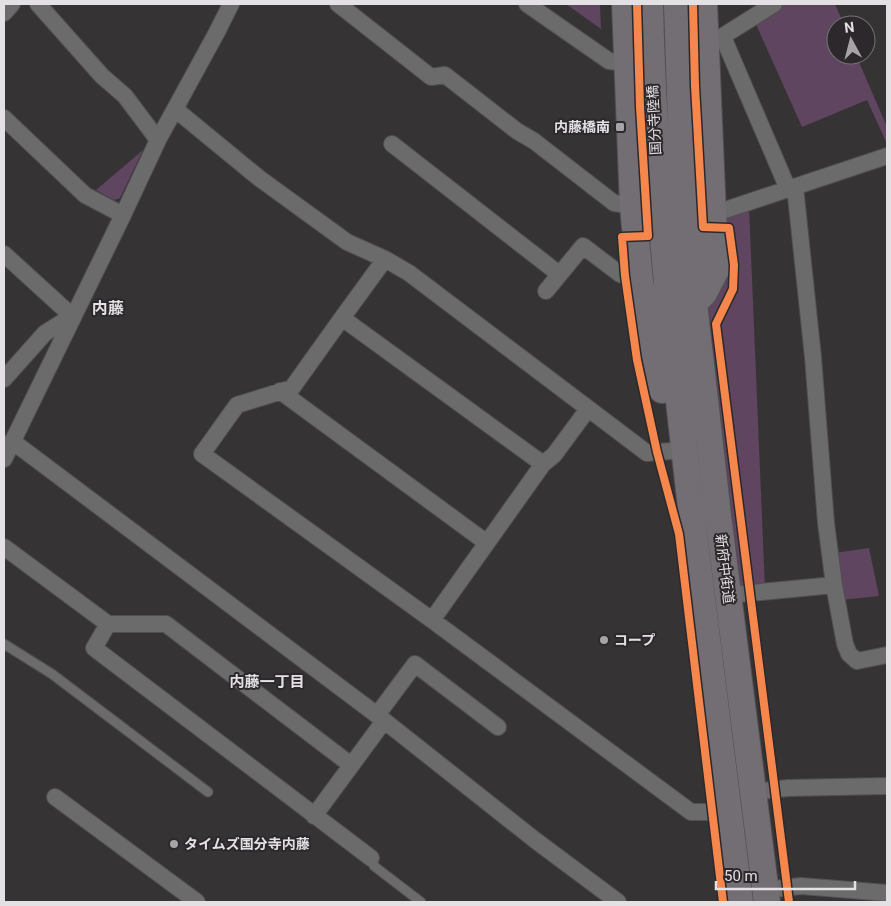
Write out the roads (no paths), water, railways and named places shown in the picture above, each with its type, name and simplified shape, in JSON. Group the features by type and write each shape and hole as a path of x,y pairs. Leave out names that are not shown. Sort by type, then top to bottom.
{"main road":[{"path":"625,4 633,206 640,282 663,396 683,450"},
{"name":"国分寺陸橋","path":"650,4 654,115 662,236"},
{"name":"国分寺陸橋","path":"677,4 682,155 688,235"},
{"path":"694,303 704,292 717,268 712,214 714,41 704,4"},
{"name":"新府中街道","path":"688,235 694,303 766,896"},
{"name":"新府中街道","path":"662,236 683,450 740,902"}],"street":[{"path":"4,13 12,4"},
{"path":"38,4 102,76 125,96 158,140"},
{"path":"4,459 158,140 218,32 231,4"},
{"path":"338,4 431,77 445,75 614,204 633,206"},
{"path":"527,4 609,61 626,62"},
{"path":"774,4 714,41 791,188 812,348 826,523 834,585 845,644 849,654 857,661 887,655"},
{"path":"175,109 259,178 346,242 385,259 409,273 647,454 683,450"},
{"path":"4,118 85,196 123,215"},
{"path":"392,144 560,274"},
{"path":"712,214 887,156"},
{"path":"546,291 583,246 620,274 640,282"},
{"path":"4,254 72,316"},
{"path":"385,259 292,388 237,404 202,454 432,620 691,812 729,812"},
{"path":"4,379 46,333 72,316"},
{"path":"342,318 543,464"},
{"path":"280,391 487,543"},
{"path":"432,620 543,464 554,455 588,409"},
{"path":"12,441 380,718 535,840 618,902"},
{"path":"4,547 108,624 166,624 351,765"},
{"path":"729,595 834,585"},
{"path":"108,624 94,648 371,858"},
{"path":"314,816 351,765 415,664 498,726"},
{"path":"754,792 788,788 887,786"},
{"path":"55,797 197,902"},
{"path":"766,896 800,886 887,893"}],"lane":[{"path":"4,644 52,674 208,792"},
{"path":"371,858 374,866 421,902"}],"place":[{"name":"内藤橋南","path":"620,127"},
{"name":"コープ","path":"604,640"},
{"name":"タイムズ国分寺内藤","path":"174,844"}],"district":[{"name":"内藤","path":"108,308"},
{"name":"内藤一丁目","path":"267,682"}]}
